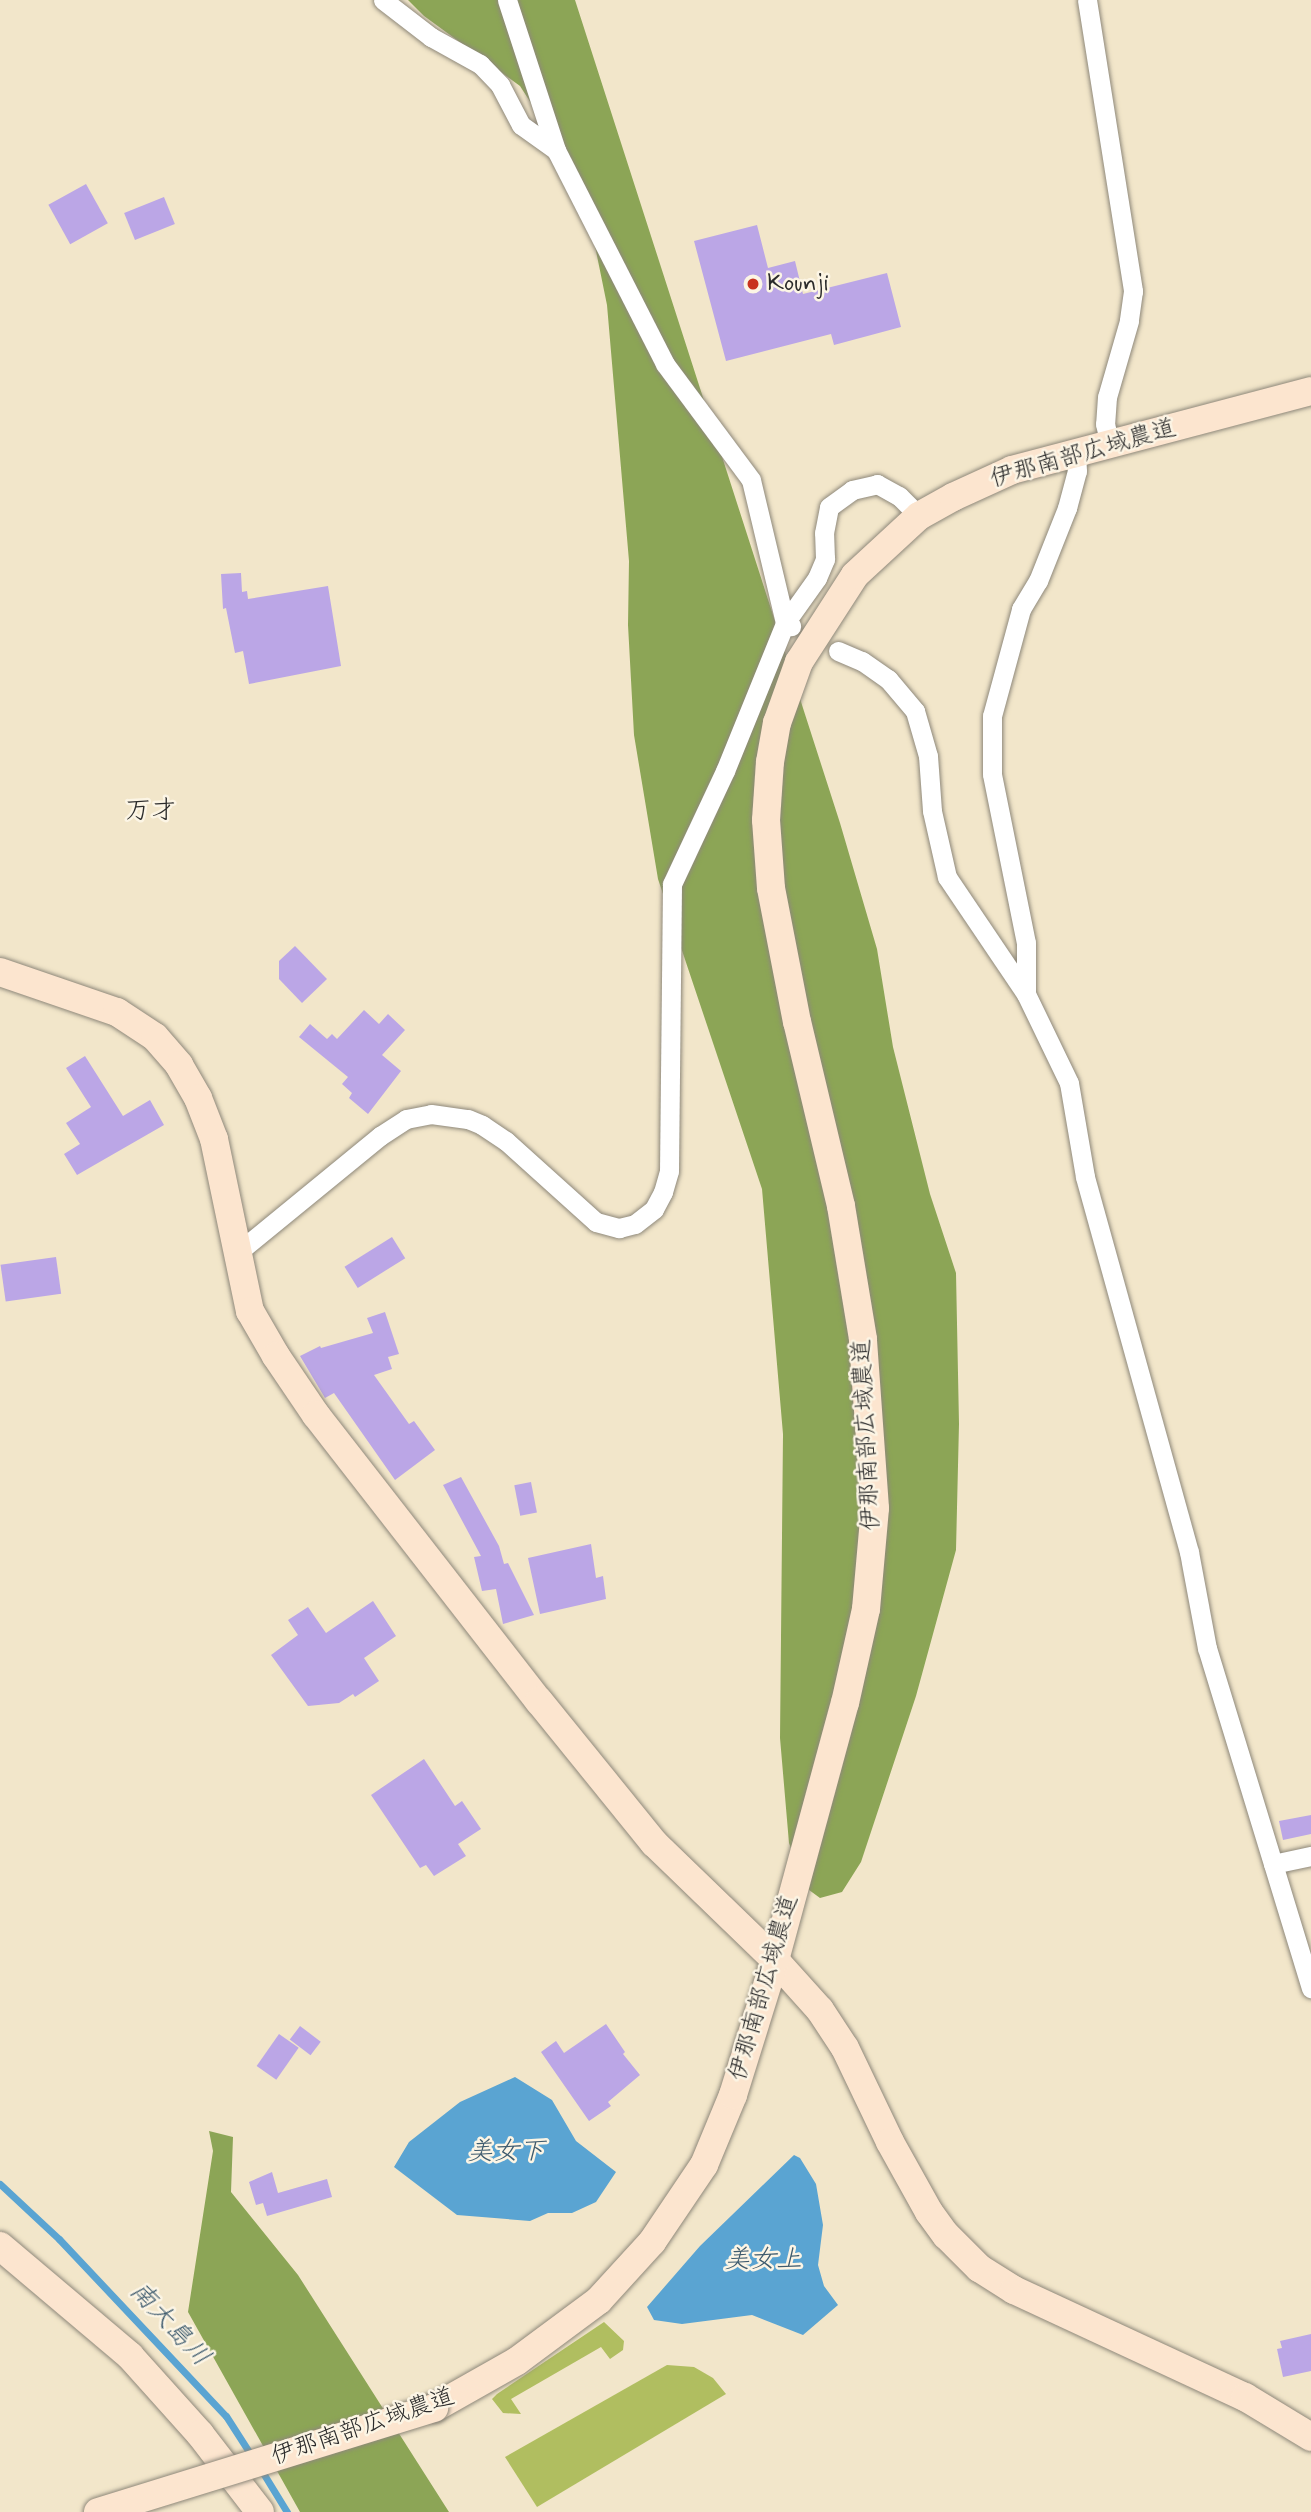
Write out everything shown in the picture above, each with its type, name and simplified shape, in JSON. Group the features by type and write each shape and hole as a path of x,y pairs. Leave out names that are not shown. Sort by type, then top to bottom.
{"street":[{"path":"383,0 430,37 480,64 500,85 521,125 556,150"},
{"path":"507,0 556,150 665,364 751,480 791,626"},
{"path":"1087,0 1133,291 1129,321 1107,397 1105,424 1110,444"},
{"name":"伊那南部広域農道","path":"98,2512 434,2408 517,2361 599,2300 671,2218 704,2165 733,2095 775,1960 845,1703 866,1608 875,1508 863,1339 845,1233 771,888 766,820 770,762 777,723 788,690 799,662 822,622 855,575 919,516 1012,470 1311,391"},
{"path":"1026,994 1026,943 992,774 992,716 1021,609 1038,581 1067,508 1077,471 1076,453"},
{"path":"237,1253 380,1136 405,1119 431,1114 468,1119 482,1125 506,1141 596,1222 619,1228 635,1224 654,1209 663,1192 669,1171 672,884 791,626 825,559 824,533 829,507 852,490 877,484 899,496 919,516"},
{"path":"838,651 862,661 888,678 915,711 928,756 932,811 947,877 1026,994 1069,1083 1086,1177 1189,1552 1207,1648 1311,1988"},
{"path":"0,972 117,1012 155,1037 179,1065 198,1098 214,1139 250,1311 316,1415 539,1701 654,1843 775,1960 820,2010 845,2048 929,2212 946,2235 979,2268 1014,2290 1245,2397 1311,2437"},
{"path":"1273,1864 1311,1856"},
{"path":"0,2246 130,2356 200,2434 260,2512"}],"green space":[{"path":"408,0 575,0 840,823 877,949 893,1047 930,1194 956,1273 959,1424 956,1550 916,1696 861,1862 842,1892 820,1898 805,1887 789,1843 780,1738 783,1434 762,1189 658,879 634,735 628,625 629,561 607,305 582,182 520,86 424,16"},
{"path":"209,2131 233,2137 231,2192 298,2275 449,2512 300,2512 188,2312 213,2151"},
{"path":"604,2322 624,2341 623,2350 610,2359 601,2347 511,2399 521,2414 503,2413 492,2399 497,2394"},
{"path":"667,2365 694,2367 713,2378 726,2394 537,2507 505,2457"}],"water":[{"name":"美女下","path":"515,2077 552,2100 576,2141 616,2172 596,2202 572,2213 548,2213 530,2221 457,2215 394,2167 409,2142 460,2102"},
{"name":"美女上","path":"794,2155 800,2158 816,2184 823,2225 818,2265 824,2286 838,2305 803,2335 752,2315 682,2324 654,2320 647,2307 700,2246"}],"building":[{"path":"86,184 108,223 70,244 48,205"},
{"path":"164,197 175,224 135,240 124,213"},
{"name":"Kounji","path":"757,225 768,268 795,261 803,294 887,273 901,327 834,345 831,334 726,361 694,241"},
{"path":"241,573 242,592 247,591 248,599 328,586 341,666 249,684 243,651 235,653 226,608 223,609 221,574"},
{"path":"295,946 327,979 302,1003 279,979 279,961"},
{"path":"364,1010 379,1024 388,1014 405,1030 382,1055 401,1071 368,1114 349,1098 352,1093 342,1084 348,1077 299,1037 310,1024 327,1039 332,1034 337,1039"},
{"path":"85,1056 123,1116 150,1100 164,1125 77,1175 64,1154 80,1144 66,1123 91,1107 66,1068"},
{"path":"392,1237 405,1258 358,1288 345,1267"},
{"path":"56,1257 61,1294 6,1301 1,1265"},
{"path":"385,1312 399,1354 388,1357 392,1369 374,1375 409,1424 414,1421 435,1450 395,1480 334,1393 325,1398 300,1356 320,1346 321,1348 373,1333 367,1318"},
{"path":"461,1477 499,1546 504,1564 508,1563 534,1615 503,1624 496,1589 482,1591 474,1557 481,1556 443,1485"},
{"path":"531,1482 537,1512 520,1516 514,1485"},
{"path":"591,1544 596,1578 603,1576 606,1599 540,1614 528,1558"},
{"path":"373,1601 396,1636 364,1658 379,1681 355,1697 353,1694 339,1703 308,1706 271,1655 298,1635 288,1620 308,1607 326,1633"},
{"path":"424,1759 455,1806 462,1801 481,1829 458,1844 466,1856 434,1876 426,1865 420,1868 371,1795"},
{"path":"1311,1815 1311,1834 1283,1840 1279,1821"},
{"path":"606,2024 625,2052 623,2054 640,2075 608,2102 611,2106 589,2121 541,2052 556,2041 564,2053"},
{"path":"300,2026 321,2042 311,2055 290,2040"},
{"path":"279,2034 299,2048 276,2080 257,2066"},
{"path":"272,2172 278,2193 327,2179 332,2197 267,2216 263,2203 256,2205 249,2182"},
{"path":"1311,2334 1311,2371 1283,2377 1277,2349 1282,2348 1280,2341"}],"waterway":[{"name":"南大島川","path":"0,2184 59,2239 226,2416 253,2458"},
{"name":"南大島川","path":"260,2468 287,2512"}],"place":[{"name":"Kounji","path":"753,284"}],"district":[{"name":"万才","path":"151,812"}]}
